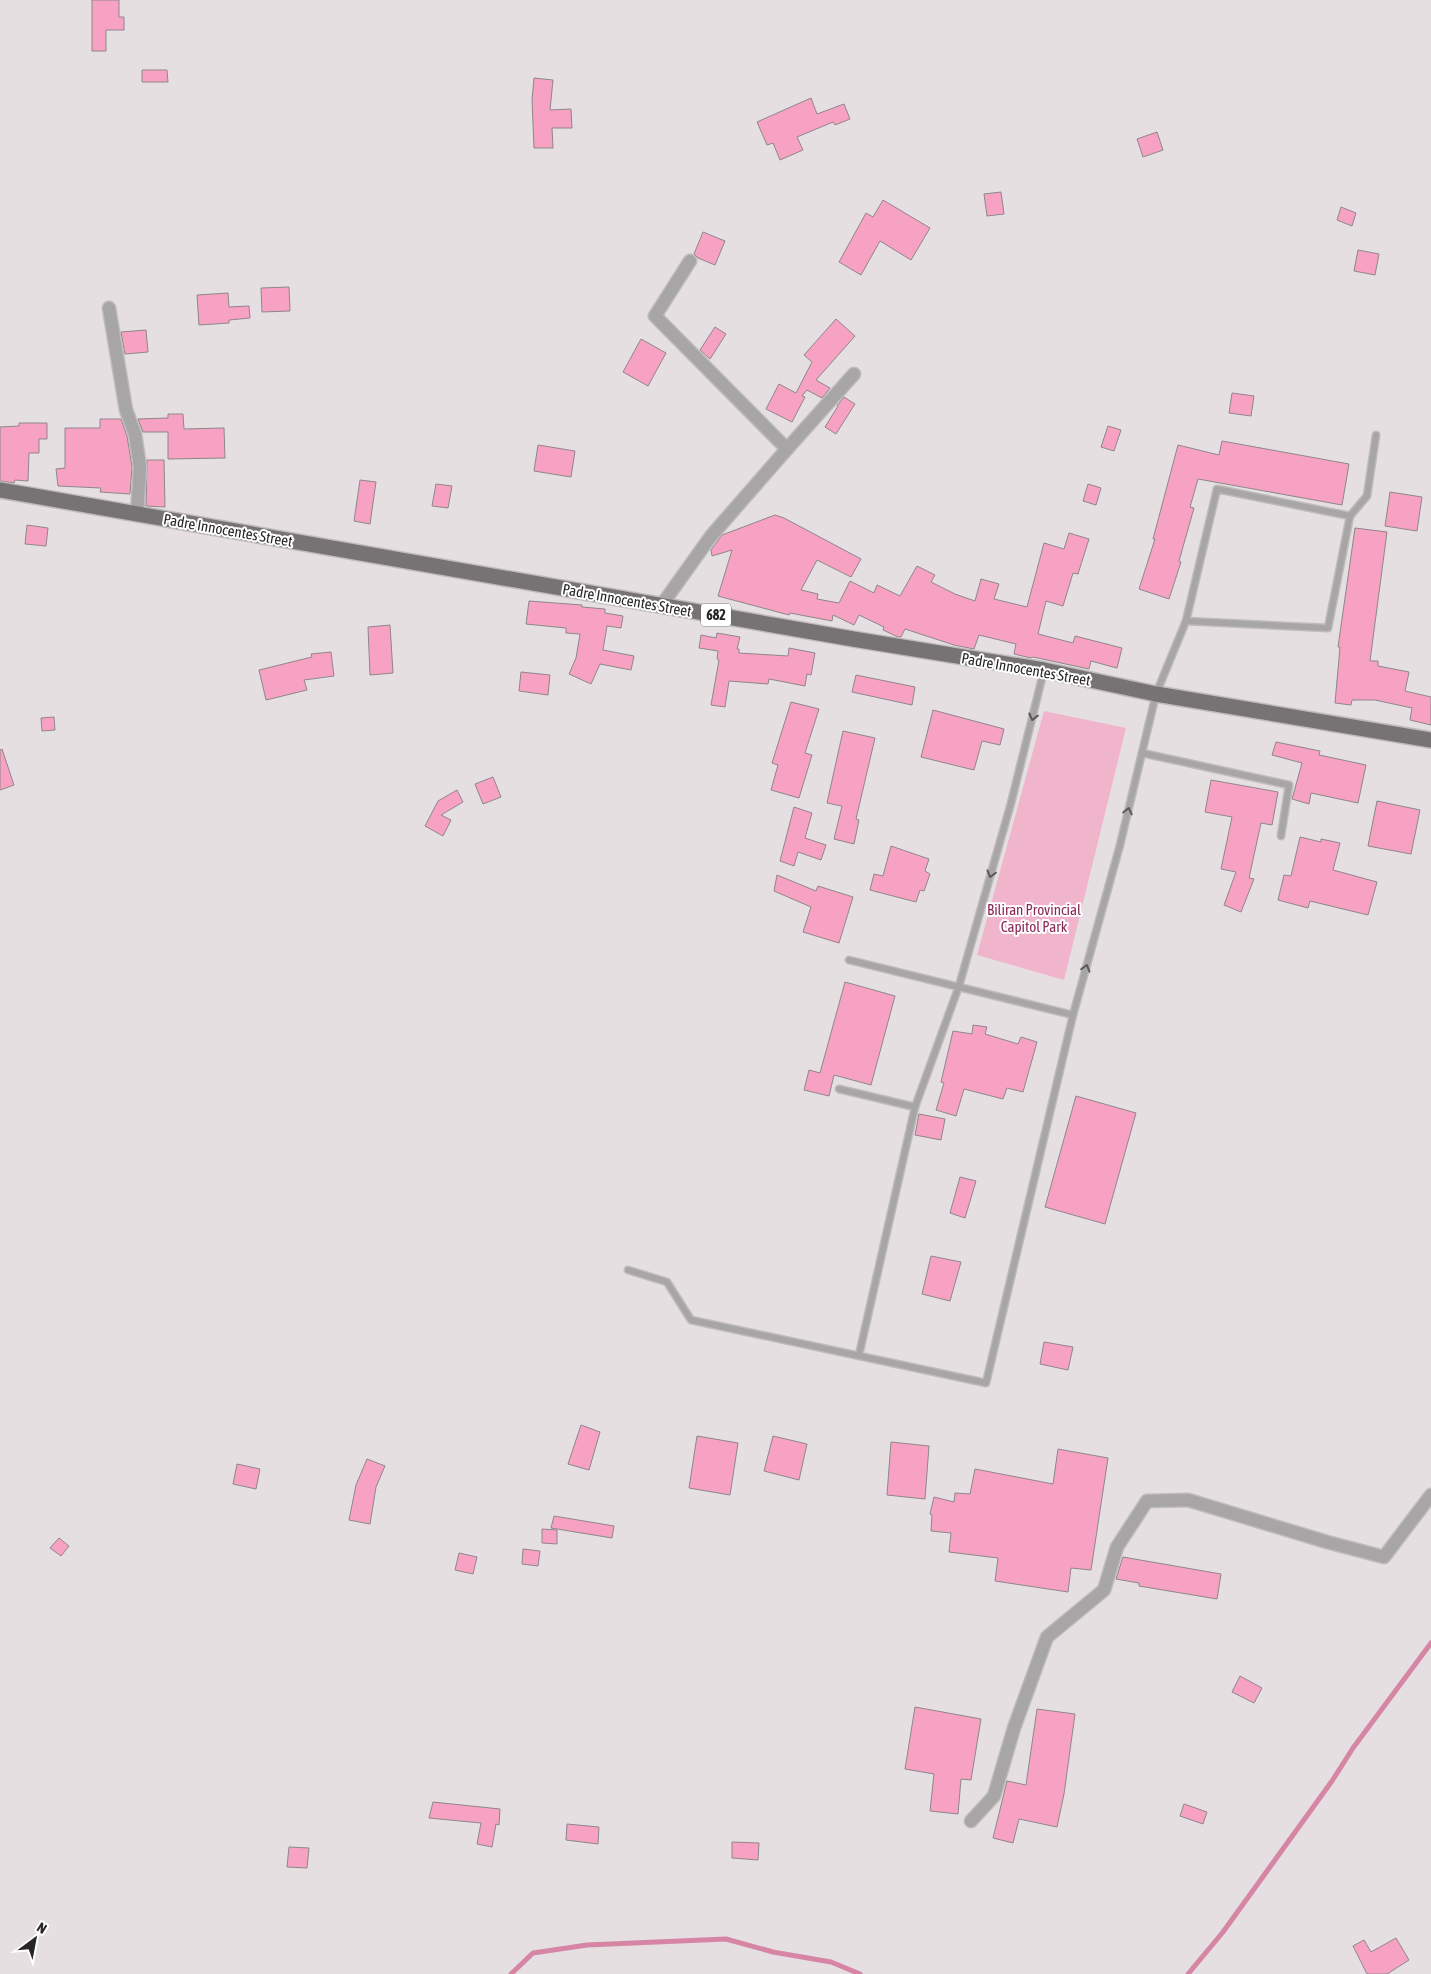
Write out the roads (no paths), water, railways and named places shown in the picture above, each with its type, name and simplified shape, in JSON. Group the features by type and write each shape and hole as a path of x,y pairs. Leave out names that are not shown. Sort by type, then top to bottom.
{"main road":[{"name":"Padre Innocentes Street","path":"0,490 661,606 1044,670 1156,694 1431,740"}],"street":[{"path":"690,260 655,316 787,449"},
{"path":"109,308 126,410 135,434 140,467 137,514"},
{"path":"661,606 711,536 854,374"},
{"path":"971,1821 994,1796 1014,1728 1047,1637 1104,1590 1117,1547 1147,1501 1188,1500 1327,1542 1384,1557 1431,1495"}],"lane":[{"path":"1186,621 1328,628 1350,516 1367,496 1376,435"},
{"path":"628,1270 667,1282 691,1320 986,1384 1073,1015 1120,845 1156,694 1186,621 1217,489 1350,516"},
{"path":"859,1355 915,1108 959,986 1011,803 1044,670"},
{"path":"1142,753 1289,785 1281,836"},
{"path":"849,960 1073,1015"},
{"path":"839,1089 915,1108"}],"waterway":[{"path":"1188,1974 1223,1932 1332,1781 1353,1748 1431,1643"},
{"path":"511,1974 533,1953 587,1945 726,1939 773,1952 831,1962 860,1974"}],"park label":[{"name":"Biliran Provincial Capitol Park","path":"1034,918"}]}
